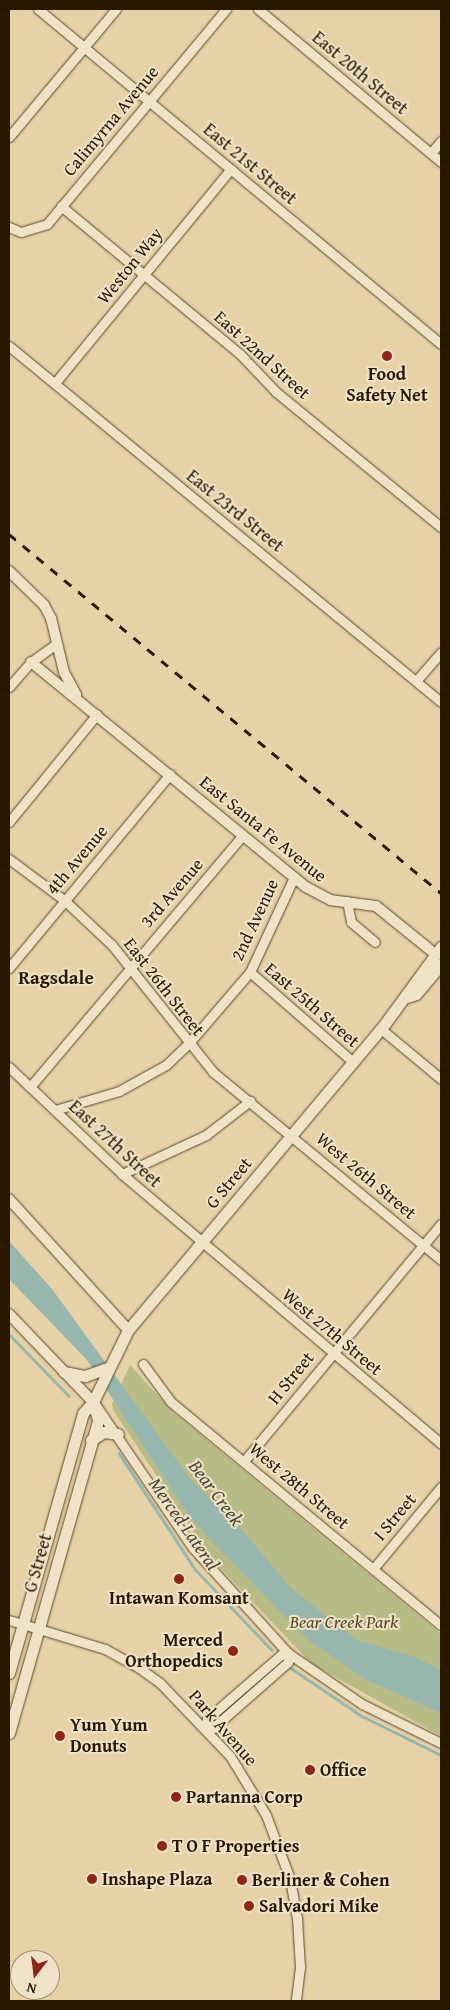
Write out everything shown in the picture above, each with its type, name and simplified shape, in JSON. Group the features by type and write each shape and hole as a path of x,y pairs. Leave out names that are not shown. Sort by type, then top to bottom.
{"main road":[{"name":"G Street","path":"9,1673 83,1413 95,1396 107,1368 128,1330 381,1029 407,997 411,985 438,950"},
{"name":"G Street","path":"407,997 416,994 441,964"},
{"path":"64,1372 85,1376 107,1368"},
{"name":"G Street","path":"9,1733 98,1420 95,1396"},
{"path":"91,1440 104,1432 118,1434"}],"street":[{"name":"East 21st Street","path":"38,9 441,344"},
{"path":"9,137 116,9"},
{"name":"Calimyrna Avenue","path":"9,227 21,232 46,224 226,9"},
{"name":"East 20th Street","path":"258,9 441,162"},
{"path":"431,153 441,141"},
{"name":"Weston Way","path":"55,383 230,169"},
{"name":"East 22nd Street","path":"61,206 240,354 276,392 441,527"},
{"name":"East 23rd Street","path":"9,346 441,702"},
{"name":"East Santa Fe Avenue","path":"9,571 44,605 51,618 56,644 67,680 82,701"},
{"path":"9,687 31,662 56,644"},
{"path":"416,682 441,652"},
{"name":"East Santa Fe Avenue","path":"31,662 82,701 318,895 347,901 365,902 380,908 438,950"},
{"path":"9,822 97,714"},
{"name":"4th Avenue","path":"9,968 170,774"},
{"name":"3rd Avenue","path":"30,1088 243,835"},
{"name":"East 26th Street","path":"9,859 64,900 131,966 188,1044 213,1072 292,1135"},
{"name":"2nd Avenue","path":"55,1110 119,1091 166,1065 188,1044 250,972 294,877"},
{"path":"347,901 351,922 375,942"},
{"name":"East 25th Street","path":"250,972 353,1062"},
{"path":"381,1029 441,1079"},
{"name":"East 27th Street","path":"9,1067 122,1174 201,1243"},
{"path":"122,1174 206,1134 250,1101"},
{"name":"West 26th Street","path":"292,1135 441,1260"},
{"path":"9,1199 128,1330"},
{"name":"H Street","path":"244,1462 441,1224"},
{"name":"West 27th Street","path":"201,1243 441,1444"},
{"path":"9,1314 64,1372 95,1396 193,1548 288,1653 362,1704 441,1744"},
{"name":"West 28th Street","path":"143,1364 171,1402 441,1625"},
{"name":"I Street","path":"373,1569 441,1487"},
{"name":"Park Avenue","path":"9,1620 105,1650 138,1667 160,1683 205,1727 247,1780 281,1851 297,1918 300,1967 296,2001"},
{"path":"288,1653 288,1662 213,1728 205,1727 207,1720 269,1665 288,1653"},
{"path":"269,1665 276,1672"},
{"path":"253,1679 260,1686"}],"green space":[{"name":"Bear Creek Park","path":"130,1365 174,1413 441,1634 441,1736 312,1664 210,1557 113,1410 112,1404"}],"water":[{"path":"9,1241 52,1289 191,1480 243,1531 291,1588 357,1640 412,1656 441,1670 441,1713 365,1679 307,1639 207,1536 190,1517 87,1360 9,1279"}],"waterway":[{"name":"Merced Lateral","path":"9,1334 69,1396"},
{"name":"Merced Lateral","path":"119,1453 196,1570 272,1650"},
{"name":"Merced Lateral","path":"291,1668 362,1716 441,1755"}],"railway":[{"path":"9,534 441,893"}],"place":[{"name":"Food Safety Net","path":"387,356"},
{"name":"Intawan Komsant","path":"179,1579"},
{"name":"Merced Orthopedics","path":"233,1651"},
{"name":"Yum Yum Donuts","path":"60,1736"},
{"name":"Office","path":"310,1770"},
{"name":"Partanna Corp","path":"176,1797"},
{"name":"T O F Properties","path":"162,1846"},
{"name":"Inshape Plaza","path":"92,1879"},
{"name":"Berliner & Cohen","path":"242,1880"},
{"name":"Salvadori Mike","path":"249,1906"}],"district":[{"name":"Ragsdale","path":"56,978"}],"water label":[{"name":"Bear Creek","path":"216,1493"}]}
